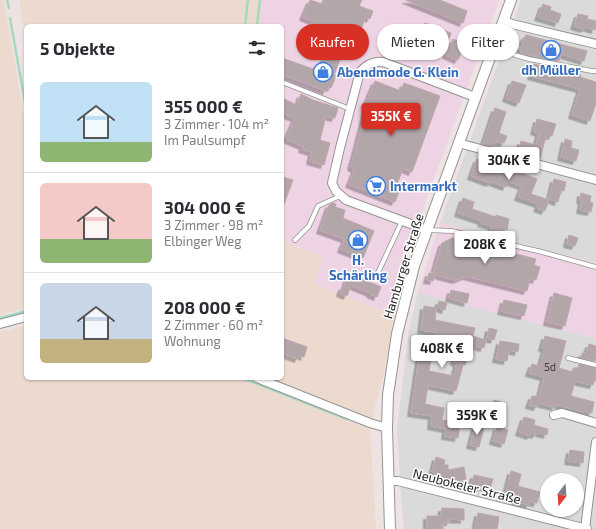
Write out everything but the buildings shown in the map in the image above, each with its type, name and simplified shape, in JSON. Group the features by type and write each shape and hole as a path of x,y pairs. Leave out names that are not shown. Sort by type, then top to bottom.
{"street":[{"name":"Hamburger Straße","path":"503,24 511,0"},
{"path":"504,20 512,24 596,44"},
{"name":"Hamburger Straße","path":"390,529 387,428 388,395 397,334 412,273 458,143 490,60"},
{"path":"427,230 346,200 340,196 332,184 360,72 365,66 376,61 383,62 475,97"},
{"path":"458,143 596,180"},
{"path":"0,324 24,318"},
{"path":"262,380 370,423 387,428"},
{"path":"554,416 562,413 596,423"},
{"path":"585,529 596,442"},
{"name":"Neubokeler Straße","path":"388,481 398,481 585,529"}],"lane":[{"path":"519,56 592,72 596,71"},
{"path":"284,83 350,109"},
{"path":"295,240 309,226 318,206 340,196"},
{"path":"376,277 402,221"},
{"path":"427,230 452,231 542,252 596,267"},
{"path":"568,358 596,365"}],"shaded area":[{"path":"0,0 4,0 24,117 24,309 0,315"},
{"path":"19,0 262,0 260,24 24,24 24,31"},
{"path":"262,0 499,0 490,24 457,24 457,60 477,60 408,250 390,314 314,284 323,258 284,241 284,24 260,24"},
{"path":"521,0 596,0 596,263 440,223 499,60 519,60 519,24 512,24"},
{"path":"440,223 596,263 596,339 418,292"},
{"path":"284,241 323,258 314,284 398,317 370,426 376,529 0,529 0,332 24,326 24,380 284,380"},
{"path":"418,292 596,339 596,529 404,529 397,429 409,330"}],"waterway":[{"path":"7,0 9,8"},
{"path":"245,24 248,0"},
{"path":"257,24 260,0"},
{"path":"10,18 24,97"},
{"path":"0,318 24,312"},
{"path":"247,380 347,419"}],"place":[{"name":"dh Müller","path":"551,50"},
{"name":"Abendmode G. Klein","path":"323,72"},
{"name":"Intermarkt","path":"376,186"},
{"name":"H. Schärling","path":"358,240"}]}
